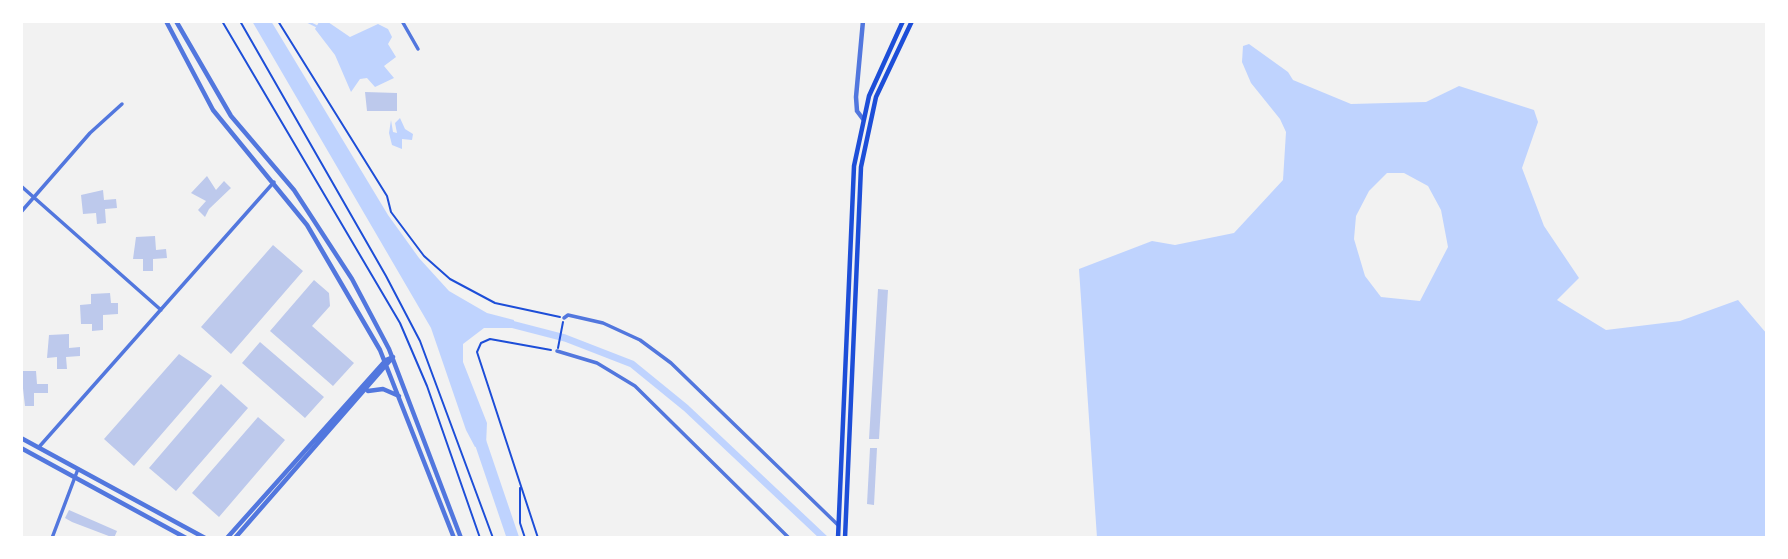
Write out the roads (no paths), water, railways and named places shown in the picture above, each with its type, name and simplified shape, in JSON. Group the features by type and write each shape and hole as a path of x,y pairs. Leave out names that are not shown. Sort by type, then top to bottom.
{"main road":[{"path":"838,538 854,166 863,119 879,71 903,21"},
{"path":"845,538 862,167 876,97 912,21"}],"street":[{"path":"166,21 190,71 220,120 274,182 318,242 387,363 454,538"},
{"path":"176,21 238,127 285,180 322,230 393,357 461,538"},
{"path":"402,21 418,49"},
{"path":"863,21 856,97 857,111 863,119"},
{"path":"21,212 90,133 122,104"},
{"path":"39,447 274,182"},
{"path":"21,186 161,310"},
{"path":"564,317 568,315 603,323 640,340 671,363 838,525"},
{"path":"557,350 597,363 635,386 789,538"},
{"path":"227,538 393,357"},
{"path":"236,538 362,396 387,363"},
{"path":"362,396 383,388 401,397"},
{"path":"21,438 205,538"},
{"path":"21,448 187,538"},
{"path":"52,538 78,469"}],"water":[{"path":"252,21 271,21 388,215 419,258 449,291 487,313 514,320 513,328 484,328 463,344 463,362 487,423 486,445 475,447 466,430 431,328"},
{"path":"319,22 328,22 350,37 378,24 388,29 392,37 388,44 396,57 384,66 394,78 375,87 367,78 360,79 351,92 335,55 315,29"},
{"path":"1249,44 1288,72 1293,80 1351,104 1426,102 1459,86 1534,110 1538,122 1522,168 1544,226 1579,278 1557,300 1606,330 1680,321 1738,300 1767,334 1767,538 1097,538 1079,269 1152,241 1175,245 1234,233 1283,180 1286,132 1280,119 1251,83 1242,62 1243,46","holes":["1387,173 1404,173 1428,186 1441,210 1448,247 1420,301 1381,297 1365,276 1354,239 1356,216 1369,191"]},
{"path":"400,118 405,129 413,134 412,140 402,139 402,149 392,145 389,133 391,120 393,132 397,133 395,123"}],"waterway":[{"path":"306,21 316,26"},
{"path":"507,323 565,338 632,364 686,408 824,538"},
{"path":"477,432 513,538"}]}
